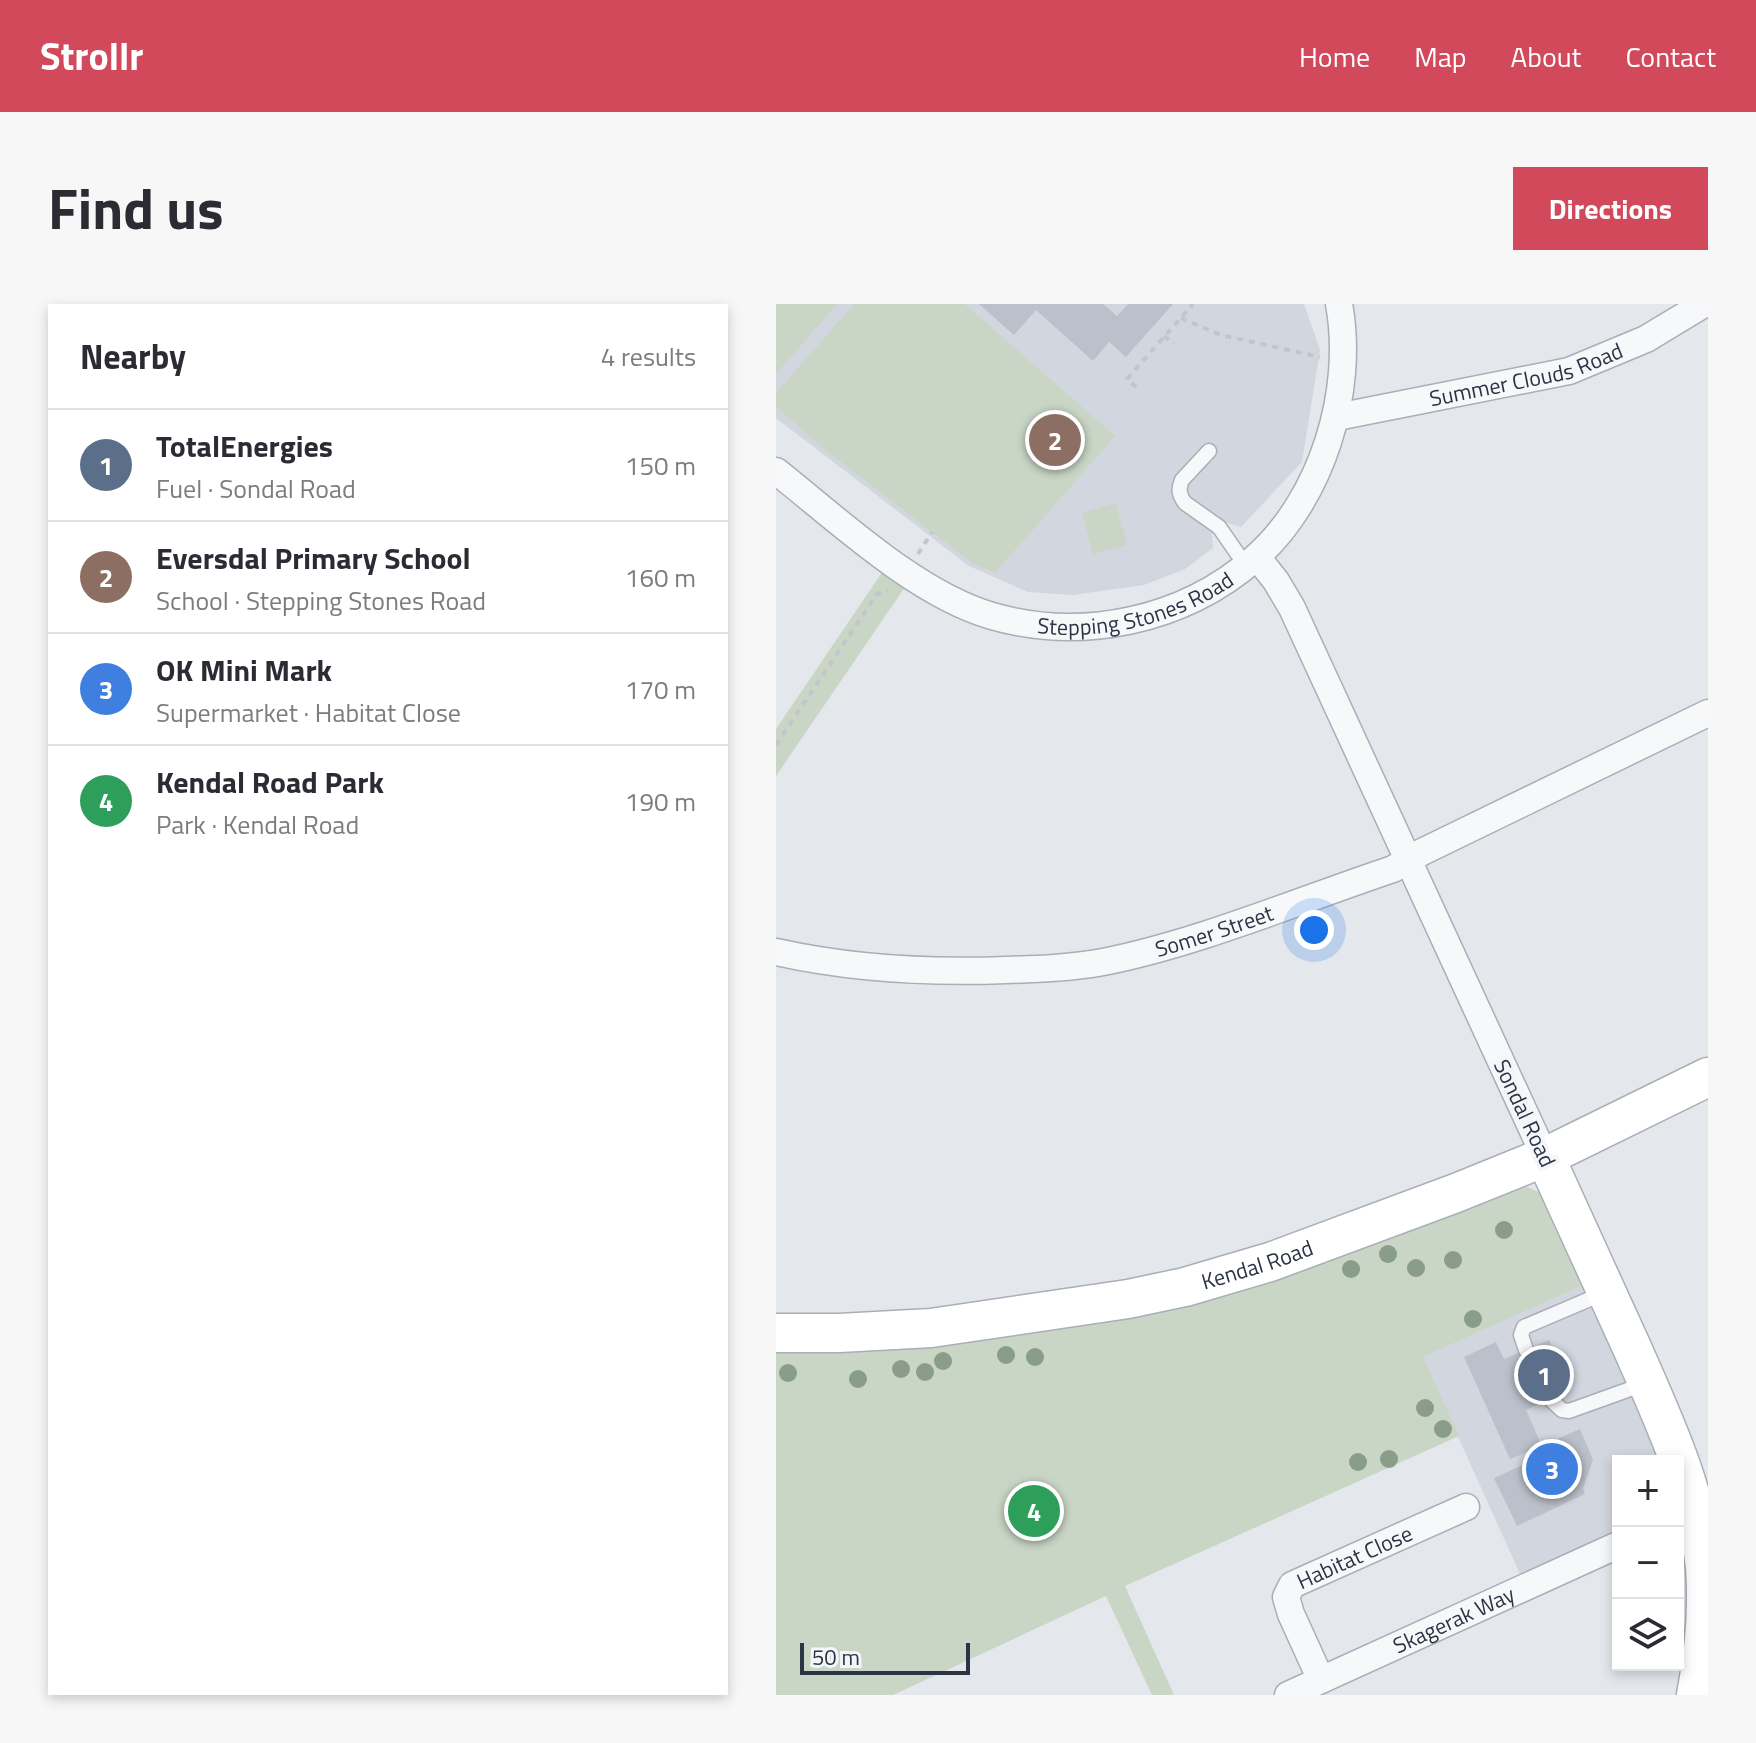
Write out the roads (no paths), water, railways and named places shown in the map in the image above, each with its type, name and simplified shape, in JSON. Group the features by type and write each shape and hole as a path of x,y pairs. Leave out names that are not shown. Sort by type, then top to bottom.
{"street":[{"name":"Stepping Stones Road","path":"776,471 917,581 940,595 990,616 1031,625 1074,628 1151,616 1201,594 1252,561 1292,515 1317,471 1337,417 1343,361 1339,304"},
{"name":"Summer Clouds Road","path":"1337,417 1569,371 1646,339 1704,304"},
{"name":"Sondal Road","path":"1252,561 1276,581 1292,608 1545,1157 1683,1466 1686,1513 1705,1570 1705,1630 1696,1695"},
{"name":"Somer Street","path":"776,952 849,966 943,973 1102,962 1172,945 1393,869 1708,713"},
{"name":"Kendal Road","path":"776,1333 931,1328 1128,1299 1185,1287 1317,1245 1545,1157 1708,1077"},
{"name":"Habitat Close","path":"1321,1680 1291,1614 1286,1597 1292,1585 1466,1507"},
{"name":"Skagerak Way","path":"1288,1695 1612,1548"}],"lane":[{"path":"1209,451 1182,480 1181,497 1219,527 1252,561"},
{"path":"1526,1350 1521,1335 1524,1327 1606,1292"},
{"path":"1550,1399 1562,1410 1569,1411 1647,1383"}],"place":[{"name":"Eversdal Primary School","path":"1055,440"},
{"name":"TotalEnergies","path":"1544,1375"},
{"name":"OK Mini Mark","path":"1552,1469"},
{"name":"Kendal Road Park","path":"1034,1511"}]}
